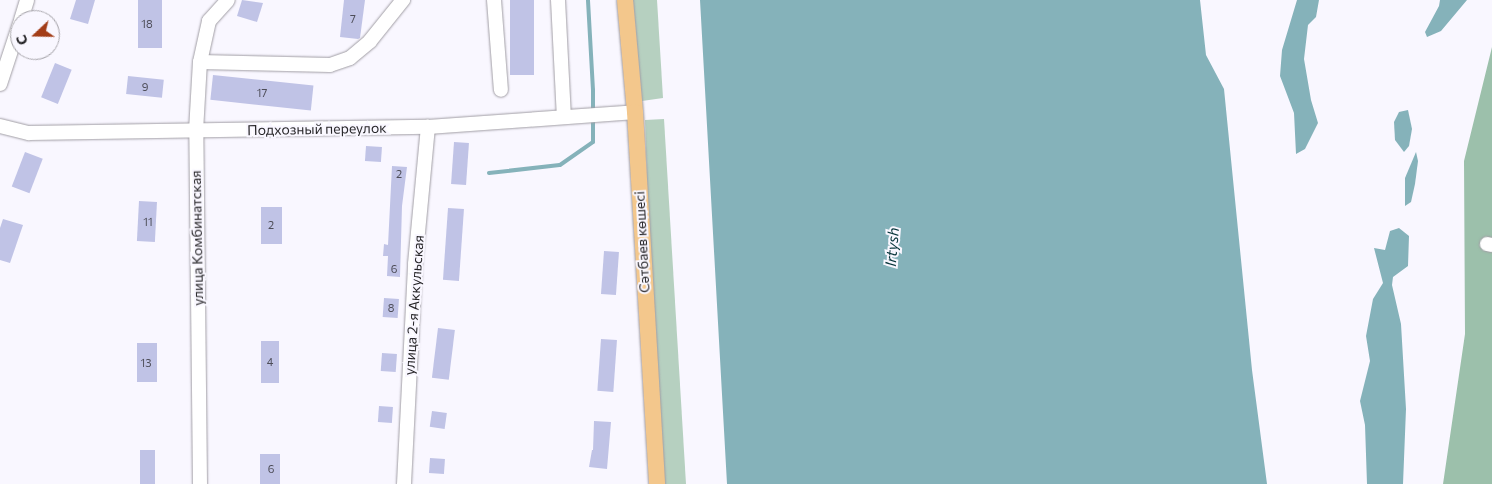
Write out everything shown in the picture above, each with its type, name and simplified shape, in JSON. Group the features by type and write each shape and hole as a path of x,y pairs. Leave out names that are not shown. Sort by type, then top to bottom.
{"main road":[{"name":"Сәтбаев көшесі","path":"625,0 634,112 657,484"}],"street":[{"name":"улица Комбинатская","path":"200,484 196,131 200,62 209,21 228,0"},
{"path":"200,62 330,65 350,58 370,40 403,0"},
{"path":"494,0 501,90"},
{"path":"558,0 564,117"},
{"path":"0,84 10,52"},
{"name":"Подхозный переулок","path":"0,126 28,133 428,127 634,112"},
{"name":"улица 2-я Аккульская","path":"404,484 415,264 428,127"}],"green space":[{"path":"633,0 657,0 663,98 642,101"},
{"path":"1492,47 1492,484 1443,484 1465,334 1464,161"},
{"path":"664,119 686,484 657,484 645,120"}],"water":[{"name":"Irtysh","path":"700,0 1200,0 1206,55 1224,89 1252,370 1267,484 727,484"},
{"path":"1297,0 1319,0 1316,17 1308,25 1304,59 1311,100 1318,123 1305,149 1296,154 1294,113 1280,76 1282,50"},
{"path":"1440,0 1467,0 1441,31 1427,37 1425,32 1439,6"},
{"path":"1408,110 1412,129 1409,146 1404,152 1395,140 1394,122 1399,112"},
{"path":"1416,152 1418,161 1415,184 1411,202 1405,206 1405,178"},
{"path":"1399,228 1409,236 1408,266 1393,277 1392,285 1401,324 1406,409 1403,484 1367,484 1365,425 1360,401 1370,361 1366,336 1373,299 1383,283 1374,248 1385,250 1390,231"}],"building":[{"path":"76,0 95,0 88,24 70,19"},
{"path":"138,0 162,0 162,48 138,48"},
{"path":"242,0 263,3 257,22 237,16"},
{"path":"344,0 365,0 360,38 358,39 340,37"},
{"path":"510,0 534,0 534,75 510,75"},
{"path":"55,63 72,70 58,104 41,97"},
{"path":"213,75 313,86 311,110 210,100"},
{"path":"128,76 164,80 162,98 126,94"},
{"path":"454,142 469,143 466,185 451,184"},
{"path":"366,146 382,147 381,162 365,161"},
{"path":"25,152 43,159 29,193 12,187"},
{"path":"392,166 407,167 402,206 400,277 387,276 388,256 383,256 384,244 388,245"},
{"path":"139,201 157,202 155,242 137,241"},
{"path":"261,207 282,207 282,244 261,244"},
{"path":"448,208 464,209 459,281 443,280"},
{"path":"3,219 23,225 10,263 0,260 0,228"},
{"path":"604,251 619,252 616,295 601,294"},
{"path":"384,298 399,299 398,318 383,317"},
{"path":"438,328 455,330 449,380 432,378"},
{"path":"601,339 617,340 613,392 597,391"},
{"path":"261,341 279,341 279,383 261,383"},
{"path":"137,343 157,343 157,382 137,382"},
{"path":"382,353 397,354 396,372 381,371"},
{"path":"379,406 393,407 392,423 378,422"},
{"path":"432,411 447,413 445,429 430,427"},
{"path":"594,421 611,422 607,469 589,467 593,450"},
{"path":"140,450 155,450 155,484 140,484"},
{"path":"260,454 280,454 280,484 260,484"},
{"path":"430,458 445,459 444,474 429,473"}],"waterway":[{"path":"489,173 560,165 593,142 593,90 588,0"}]}
